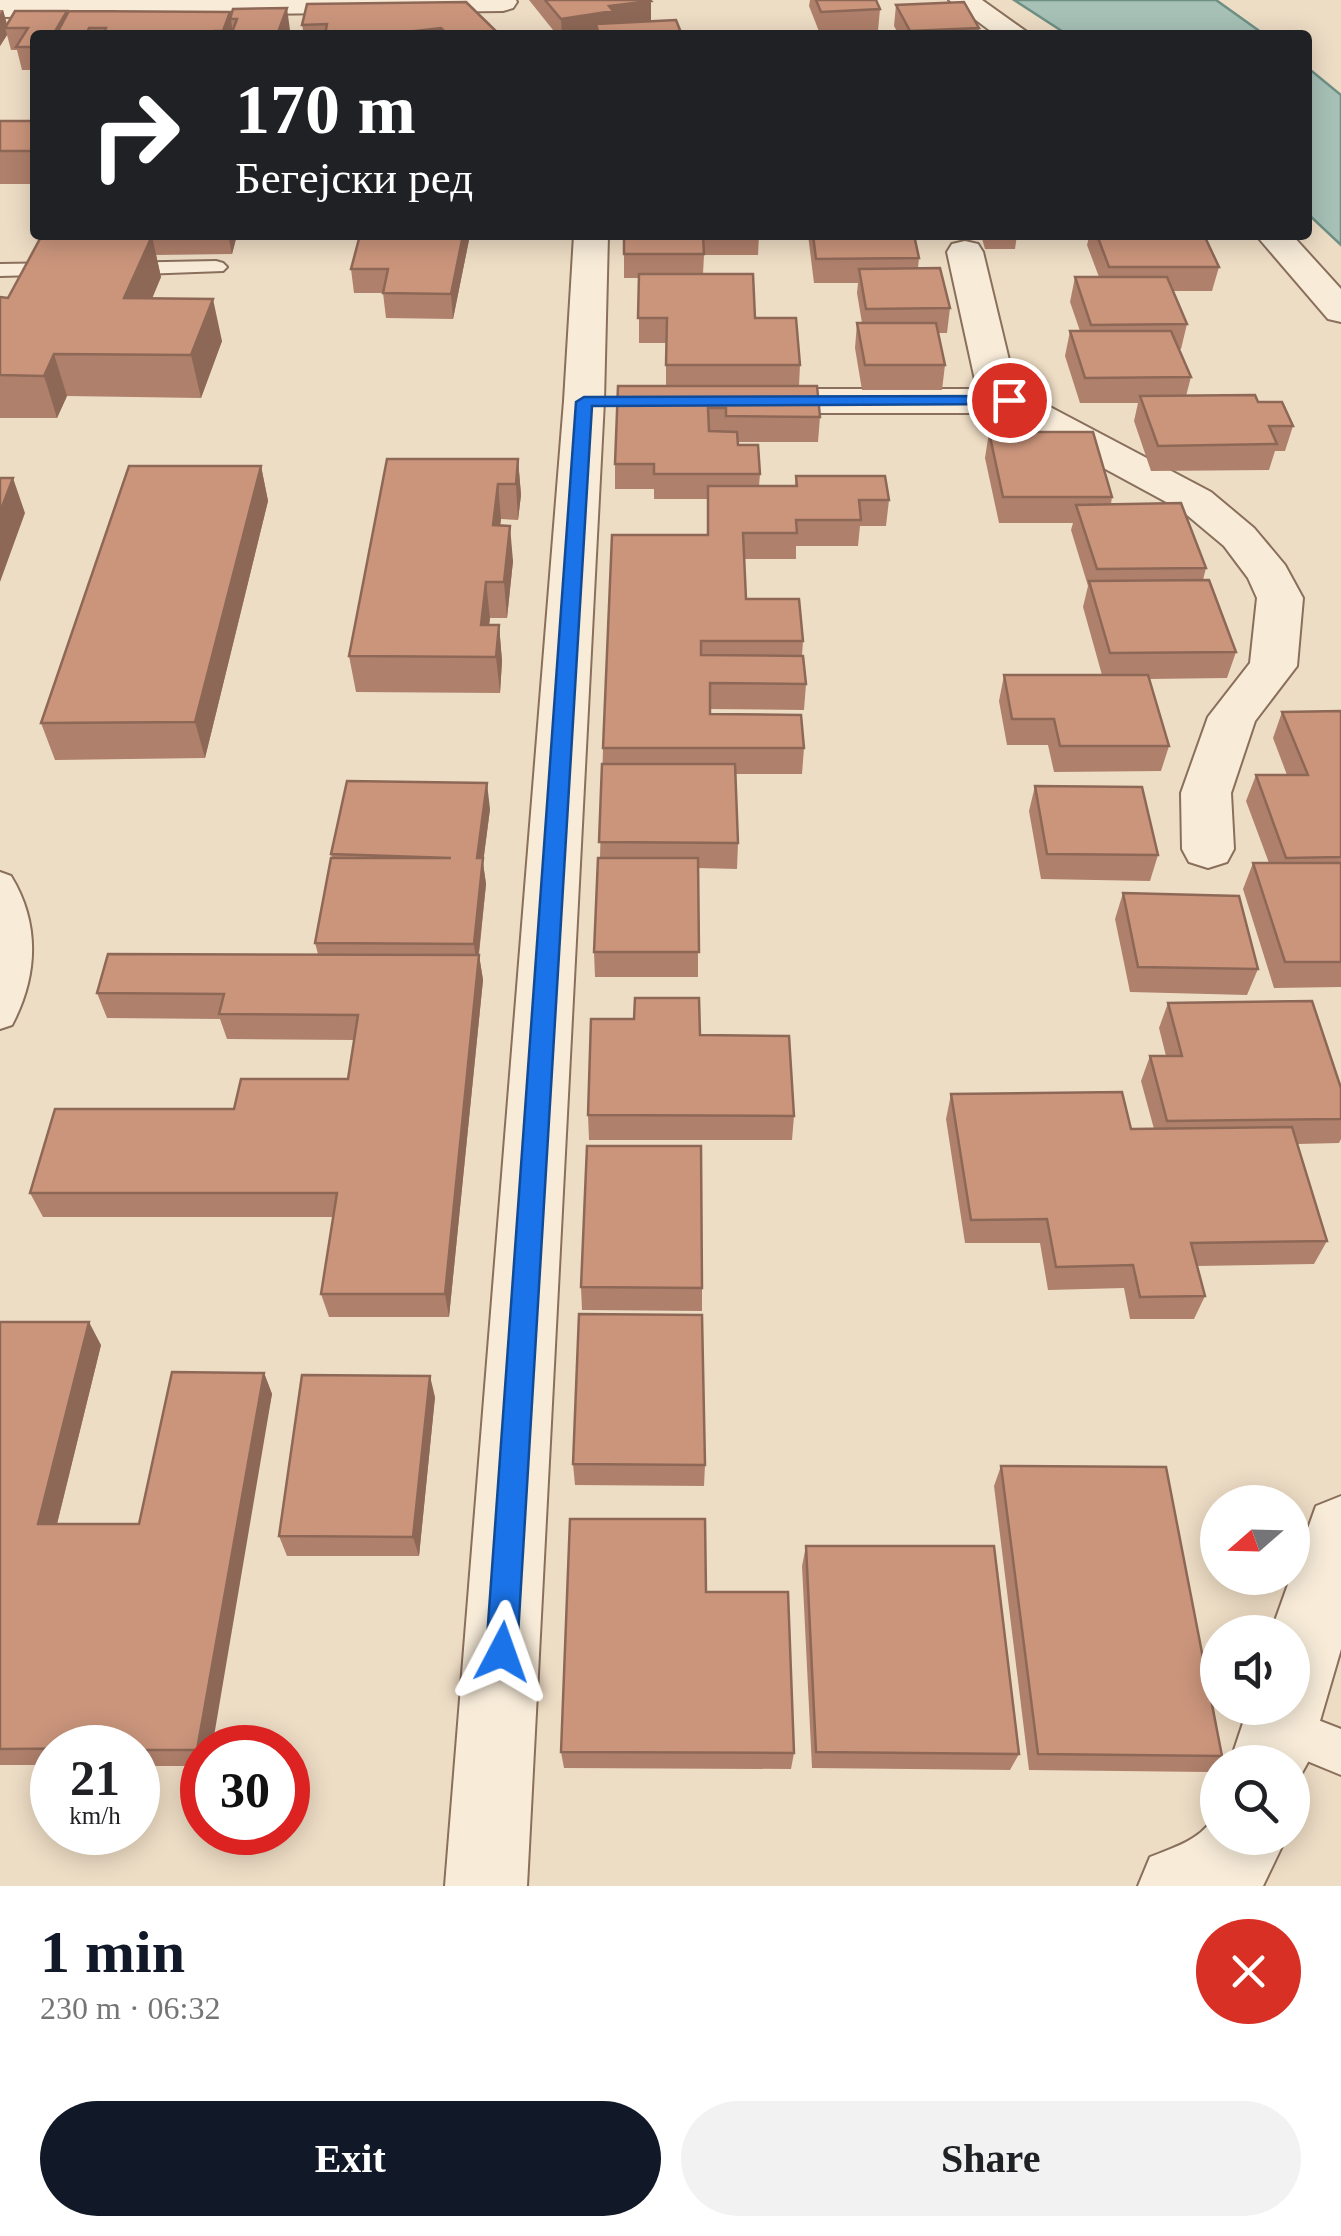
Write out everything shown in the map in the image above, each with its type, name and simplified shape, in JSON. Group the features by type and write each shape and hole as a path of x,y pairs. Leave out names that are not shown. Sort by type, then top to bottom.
{"street":[{"path":"963,0 1008,30"},
{"path":"0,8 508,9"},
{"path":"486,1886 604,401 592,240"},
{"path":"1277,240 1341,311"},
{"path":"965,252 998,394 1196,501 1239,537 1269,575 1280,598 1272,666 1232,717 1206,793 1208,849"},
{"path":"700,401 1009,400"},
{"path":"1293,1727 1341,1531"},
{"path":"1178,1886 1204,1880 1236,1855"}],"lane":[{"path":"0,270 216,267"},
{"path":"0,884 11,898 20,947 0,1016"}],"shaded area":[{"path":"1014,0 1216,0 1258,30 1060,30"},
{"path":"1312,71 1341,95 1341,245 1312,218"}],"building":[{"path":"545,0 651,1 609,6 613,11 561,19"},
{"path":"816,0 876,0 880,9 821,12"},
{"path":"466,2 495,30 326,30 327,24 302,25 307,4"},
{"path":"964,2 979,28 909,30 896,5"},
{"path":"287,8 279,30 233,30 237,19 230,19 233,9"},
{"path":"15,11 67,11 56,30 30,30 30,47 16,47 28,28 5,28"},
{"path":"69,11 230,12 223,30 59,30"},
{"path":"676,20 680,30 598,30 596,24"},
{"path":"0,121 30,121 30,151 0,151"},
{"path":"39,240 150,240 124,298 213,299 191,355 54,354 44,376 0,375 0,297 8,298"},
{"path":"359,240 462,240 451,294 383,293 388,269 351,269"},
{"path":"624,240 703,240 704,254 624,254"},
{"path":"814,240 915,240 919,258 816,259"},
{"path":"1099,240 1206,240 1219,267 1109,267"},
{"path":"940,268 950,308 866,309 859,269"},
{"path":"639,274 753,274 755,318 796,318 800,365 666,365 667,318 638,318"},
{"path":"1075,277 1167,277 1187,324 1091,325"},
{"path":"857,323 936,323 945,365 865,365"},
{"path":"1070,331 1171,331 1191,377 1085,378"},
{"path":"618,386 817,386 820,417 726,416 726,408 708,408 709,431 737,432 738,445 758,445 760,474 654,474 654,464 615,464"},
{"path":"1255,395 1258,402 1282,402 1293,426 1269,426 1277,444 1158,446 1140,396"},
{"path":"989,432 1093,432 1112,497 1003,497"},
{"path":"387,459 518,459 516,484 498,484 493,525 510,526 504,582 486,582 481,625 499,625 496,657 349,656"},
{"path":"129,466 261,466 195,722 41,723"},
{"path":"796,476 885,476 889,500 859,500 861,520 796,520 797,533 743,533 746,599 799,599 803,641 701,641 701,655 803,656 806,684 710,683 710,714 801,715 804,748 603,748 612,535 708,535 708,486 797,486"},
{"path":"0,478 13,478 0,512"},
{"path":"1181,503 1206,568 1097,569 1076,505"},
{"path":"1209,580 1236,652 1110,653 1089,581"},
{"path":"1004,675 1148,675 1169,746 1060,746 1054,719 1012,719"},
{"path":"1341,711 1341,857 1286,858 1256,775 1308,775 1282,712"},
{"path":"602,764 735,764 738,843 599,842"},
{"path":"347,781 487,783 477,858 483,858 474,944 315,943 331,858 451,858 331,854"},
{"path":"1035,786 1142,787 1158,855 1047,854"},
{"path":"598,858 698,858 699,952 594,952"},
{"path":"1253,863 1341,863 1341,962 1285,962"},
{"path":"1123,893 1239,896 1258,969 1138,967"},
{"path":"108,954 479,955 445,1294 321,1294 337,1193 30,1193 55,1109 234,1109 241,1079 348,1079 358,1015 219,1014 224,994 97,993"},
{"path":"635,998 699,998 700,1035 789,1036 794,1116 588,1115 591,1019 634,1019"},
{"path":"1312,1001 1341,1088 1341,1119 1167,1121 1150,1056 1182,1056 1168,1003"},
{"path":"1122,1092 1131,1129 1292,1127 1327,1241 1191,1243 1205,1296 1140,1297 1133,1265 1056,1267 1047,1219 971,1220 951,1094"},
{"path":"587,1146 701,1146 702,1288 581,1287"},
{"path":"579,1314 702,1315 705,1465 573,1464"},
{"path":"0,1322 89,1322 38,1524 139,1524 172,1372 264,1373 201,1725 180,1725 180,1750 160,1750 160,1725 30,1725 30,1749 0,1749"},
{"path":"302,1375 430,1376 413,1537 279,1536"},
{"path":"1001,1466 1166,1467 1200,1642 1200,1725 1216,1725 1220,1745 1200,1745 1200,1756 1038,1754"},
{"path":"570,1519 705,1519 706,1592 788,1592 794,1753 561,1752"},
{"path":"806,1546 994,1546 1019,1754 816,1752"}],"route":[{"path":"502,1652 584,402 1009,400"}]}
